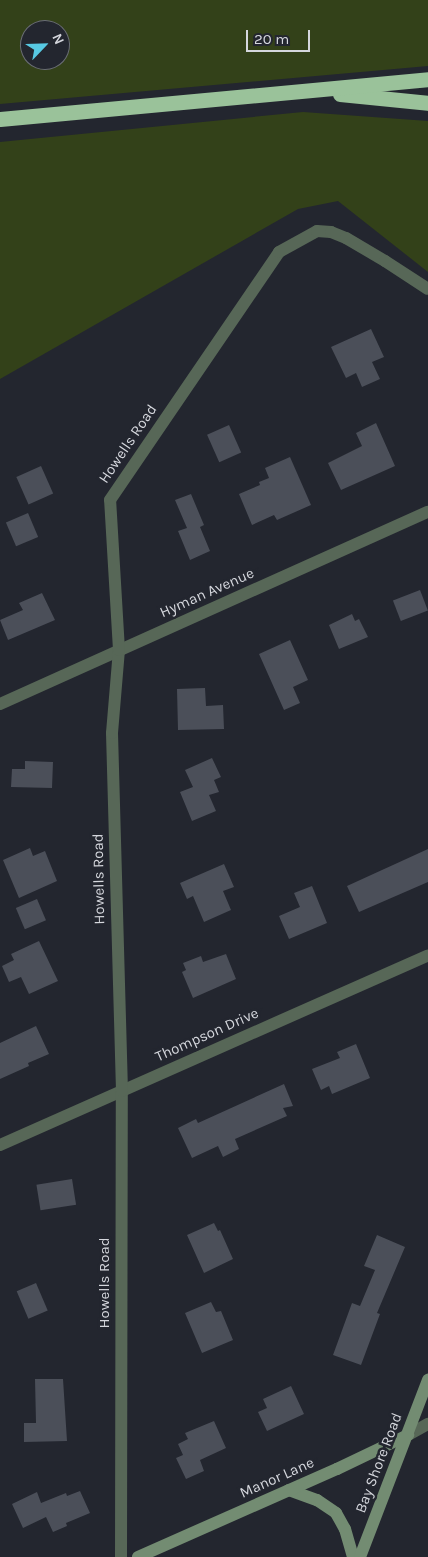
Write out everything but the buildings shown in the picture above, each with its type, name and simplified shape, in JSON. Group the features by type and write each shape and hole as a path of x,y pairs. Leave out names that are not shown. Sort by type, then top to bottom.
{"highway":[{"path":"0,119 428,79"},
{"path":"304,90 428,103"}],"street":[{"name":"Howells Road","path":"121,1557 122,1091 112,733 120,650 110,500 279,252 317,231 331,232 370,251 428,289"},
{"name":"Hyman Avenue","path":"0,704 428,512"},
{"name":"Thompson Drive","path":"0,1145 428,955"},
{"name":"Bay Shore Road","path":"360,1557 428,1380"},
{"name":"Manor Lane","path":"138,1557 289,1490 428,1424"},
{"path":"289,1490 317,1500 336,1513 345,1528 353,1557"}],"green space":[{"path":"0,0 428,0 428,66 0,104"},
{"path":"303,112 428,121 428,272 338,201 298,209 0,379 0,142"}]}
